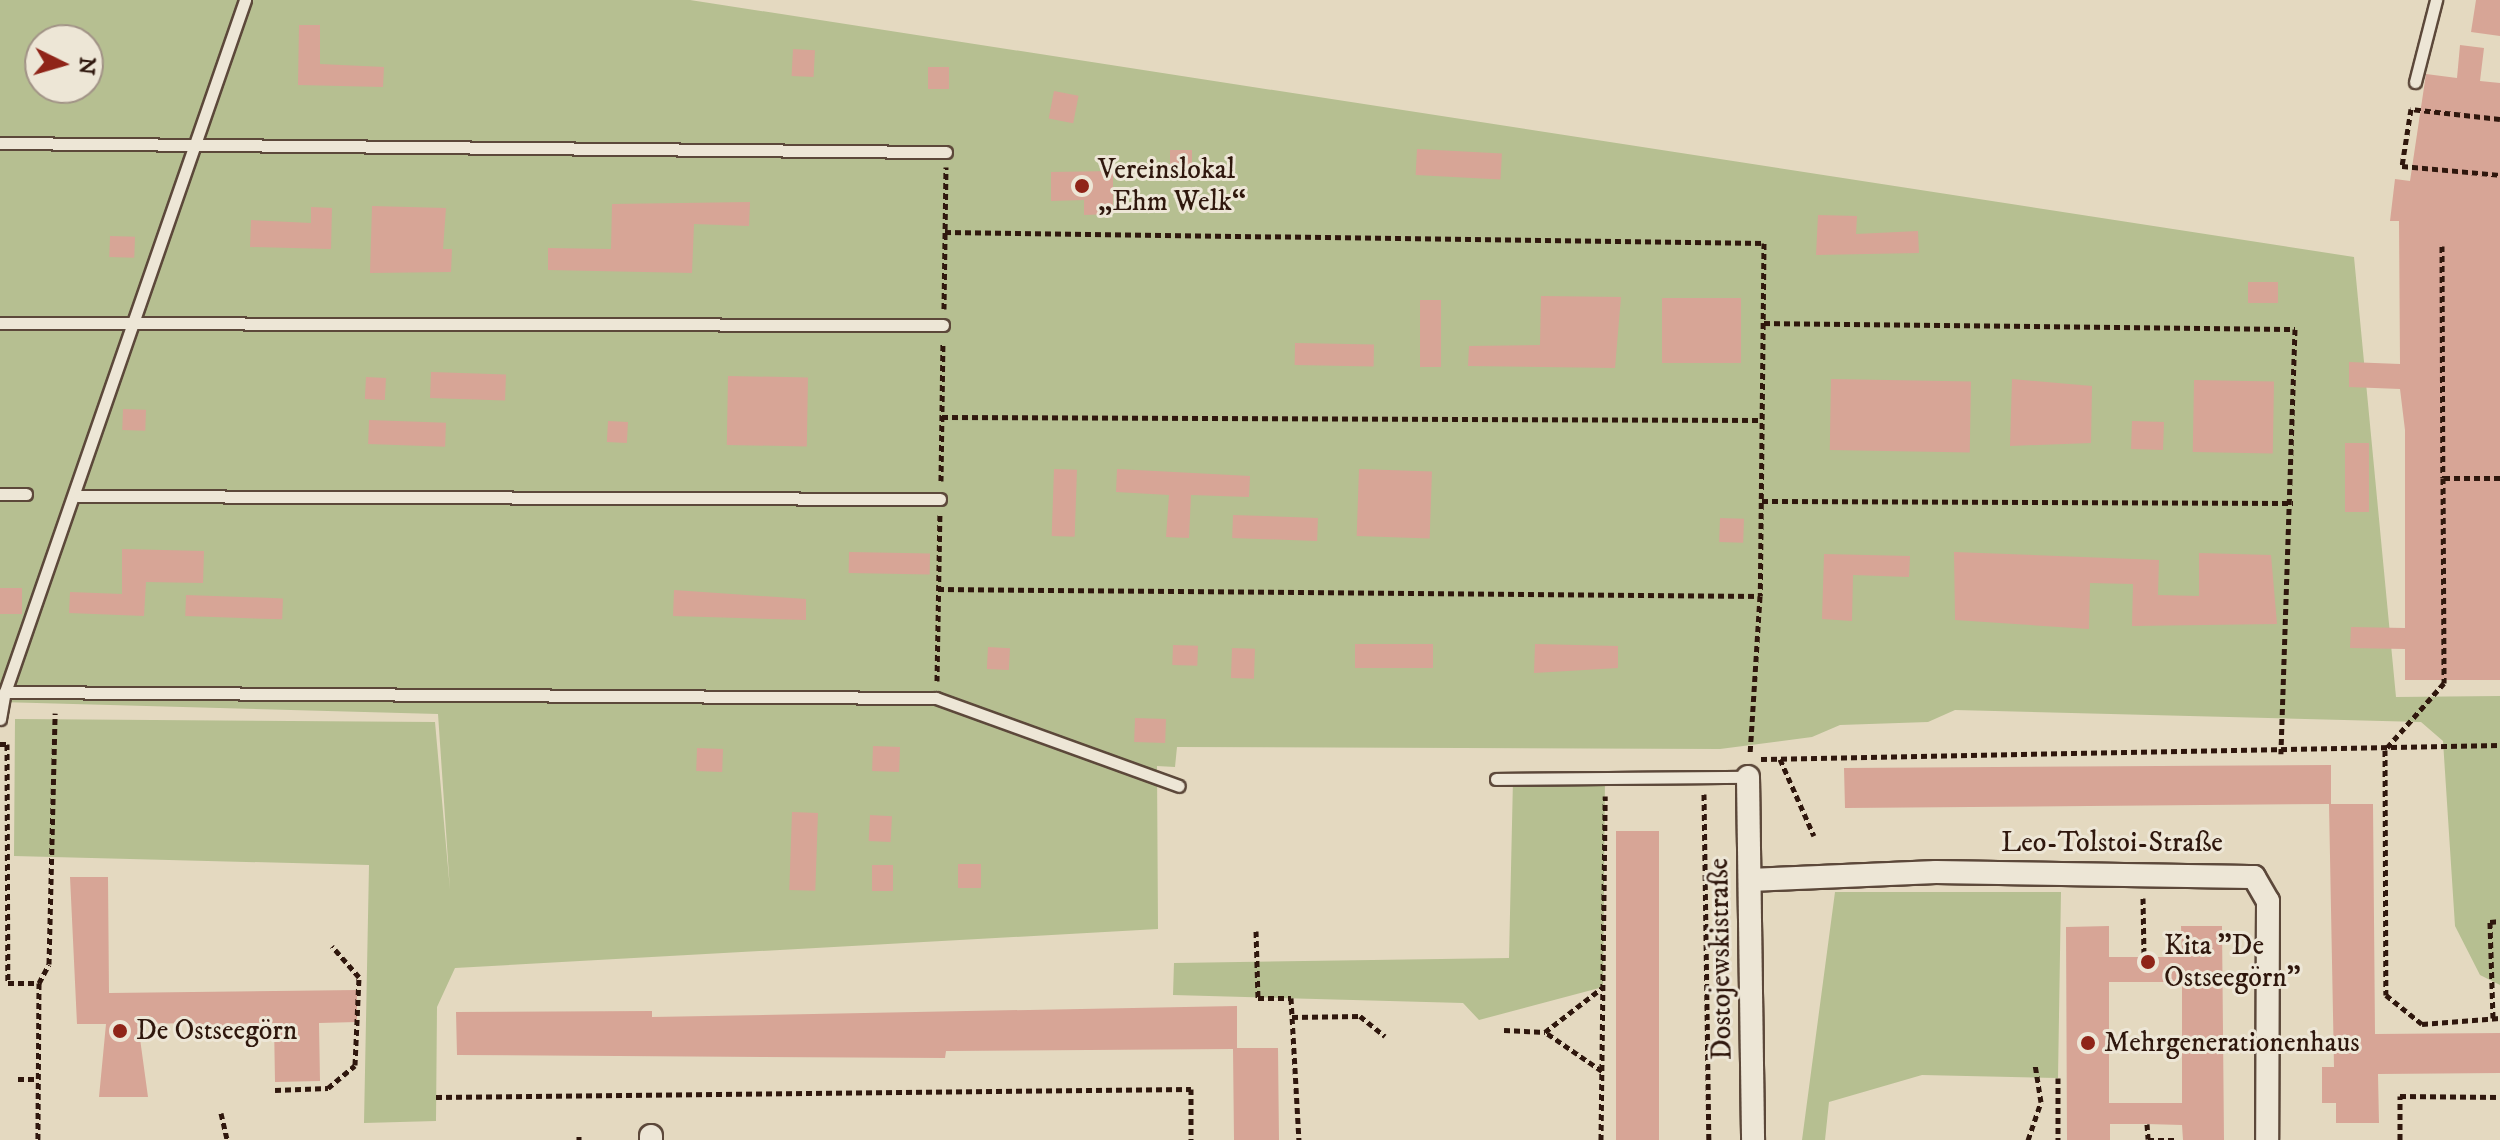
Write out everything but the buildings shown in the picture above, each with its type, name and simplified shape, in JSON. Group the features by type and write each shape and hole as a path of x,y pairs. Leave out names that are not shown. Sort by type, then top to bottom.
{"street":[{"name":"Dostojewskistraße","path":"1749,768 1753,1140"},
{"name":"Leo-Tolstoi-Straße","path":"1750,880 1835,872 2244,873 2263,886 2267,1140"}],"lane":[{"path":"0,719 6,670 78,496 245,0"},
{"path":"2415,82 2430,43 2436,0"},
{"path":"0,143 946,152"},
{"path":"0,323 943,325"},
{"path":"0,494 26,494"},
{"path":"78,496 940,499"},
{"path":"5,692 936,698 1179,786"},
{"path":"1496,779 1704,777 1749,768"}],"path":[{"path":"2500,119 2411,109 2402,166 2500,175"},
{"path":"936,698 946,152"},
{"path":"945,232 1764,243 1760,596 1749,768 1780,759 2281,754 2500,745"},
{"path":"2442,246 2444,683 2385,750 2386,995 2422,1024 2497,1018 2490,922 2500,921"},
{"path":"1764,323 2295,329 2293,503 2281,754"},
{"path":"942,417 1762,420"},
{"path":"2443,478 2500,478"},
{"path":"1762,501 2293,503"},
{"path":"938,589 1760,596"},
{"path":"38,1140 39,983 49,964 55,713"},
{"path":"0,744 7,744 8,983 39,983"},
{"path":"1780,759 1814,836"},
{"path":"1704,777 1709,1140"},
{"path":"1601,1140 1605,779"},
{"path":"2143,873 2144,957"},
{"path":"1256,931 1258,998 1291,998 1299,1140"},
{"path":"275,1090 328,1088 355,1065 359,977 332,946"},
{"path":"1545,1032 1603,987"},
{"path":"1292,1017 1360,1016 1385,1036"},
{"path":"1504,1030 1545,1032 1602,1071"},
{"path":"2028,1140 2041,1102 2035,1063"},
{"path":"2058,1078 2058,1140"},
{"path":"18,1079 37,1079"},
{"path":"436,1097 1191,1089 1191,1140"},
{"path":"2400,1140 2400,1096 2500,1097"},
{"path":"221,1113 227,1140"},
{"path":"2147,1124 2148,1140 2179,1139"}],"green space":[{"path":"0,0 690,0 2354,257 2396,697 2500,696 2500,985 2480,975 2455,926 2443,741 2421,722 1955,710 1928,722 1840,725 1812,737 1720,749 1177,747 1175,767 1157,766 1158,929 455,968 437,1007 436,1121 364,1123 369,865 14,856 15,719 435,722 450,890 438,714 0,702"},
{"path":"1513,779 1605,779 1603,987 1479,1020 1463,1003 1173,995 1174,963 1509,958"},
{"path":"1835,892 2061,892 2058,1078 1922,1075 1829,1102 1825,1140 1802,1140"}],"place":[{"name":"Vereinslokal „Ehm Welk“","path":"1082,186"},
{"name":"Kita \"De Ostseegörn\"","path":"2148,962"},
{"name":"De Ostseegörn","path":"120,1031"},
{"name":"Mehrgenerationenhaus","path":"2088,1043"}]}
